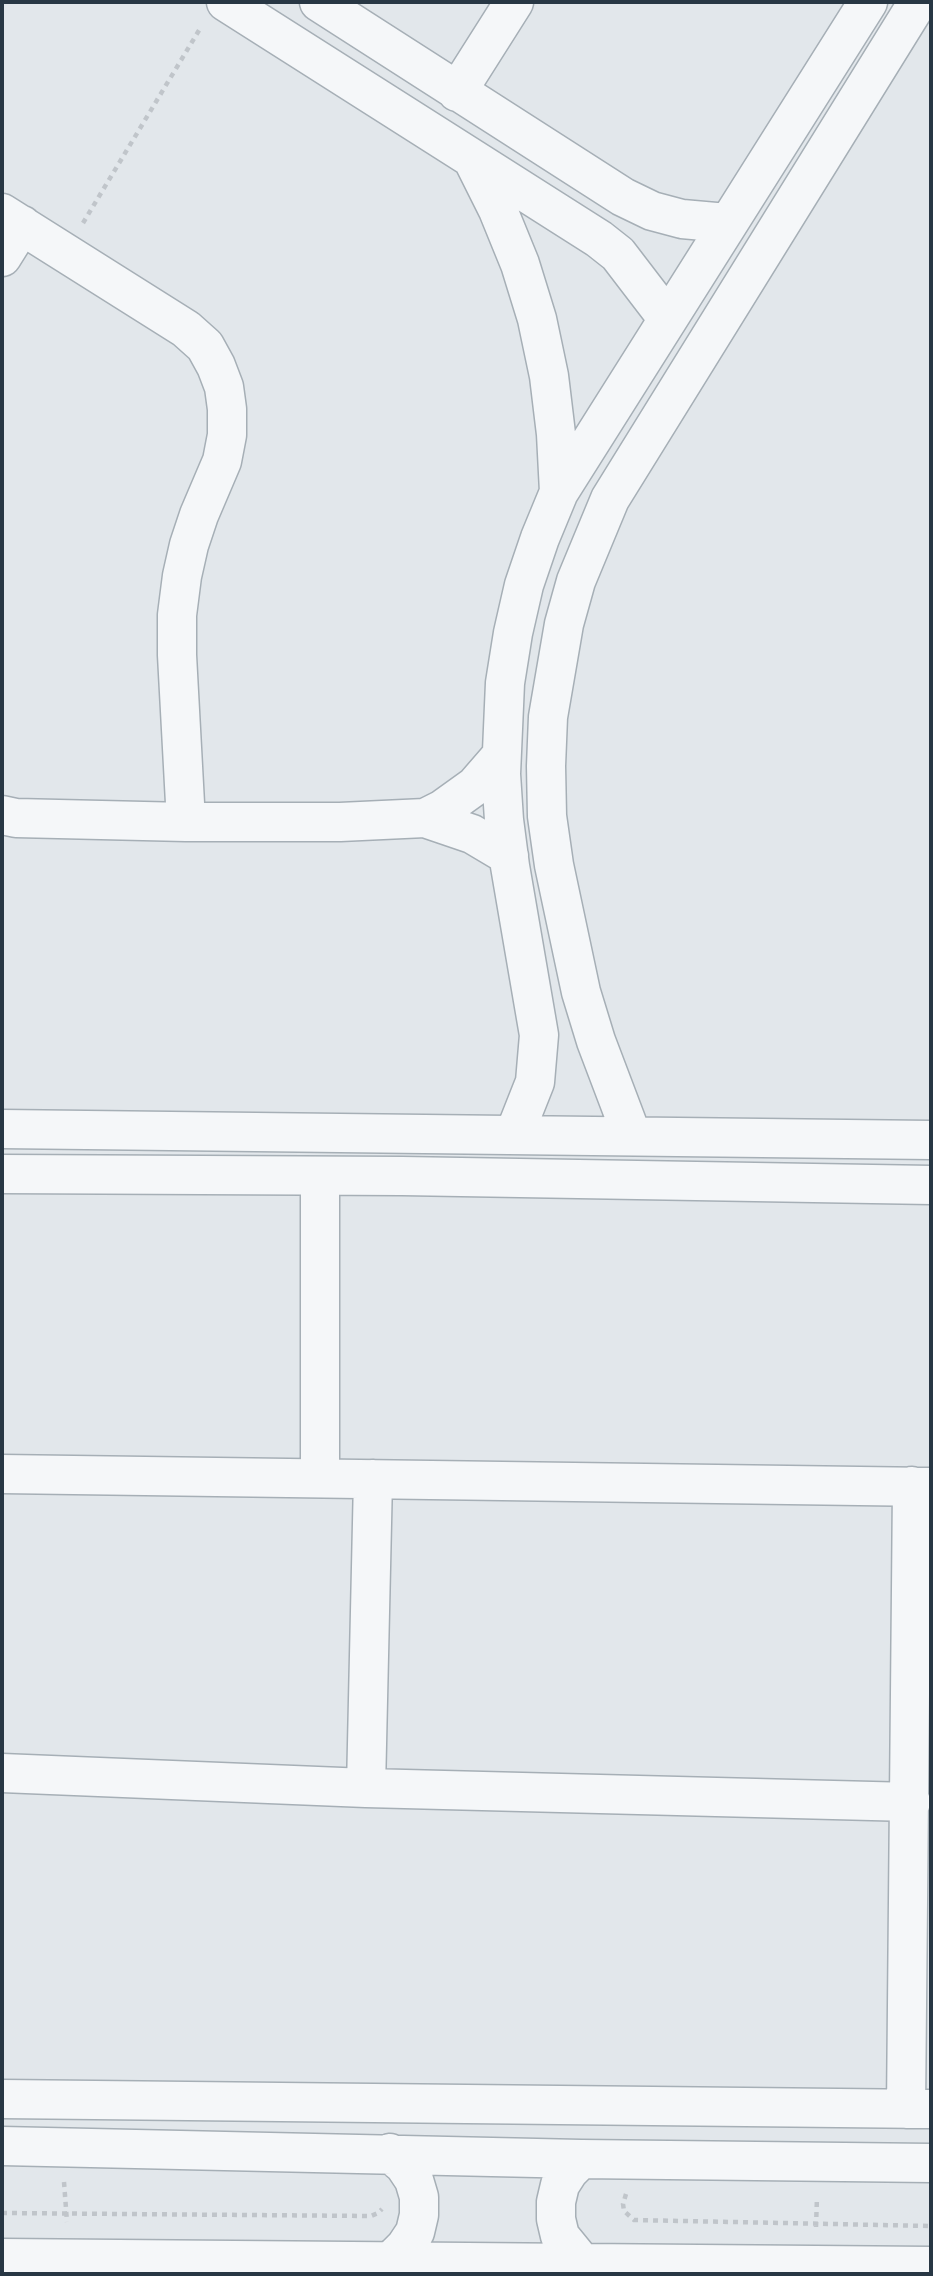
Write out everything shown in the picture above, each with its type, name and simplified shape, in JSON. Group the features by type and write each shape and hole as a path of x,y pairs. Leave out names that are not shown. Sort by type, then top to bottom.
{"street":[{"path":"319,2 623,197 652,211 682,219 727,223"},
{"path":"457,92 514,2"},
{"path":"514,1135 535,1082 539,1035 503,820 501,756 505,683 524,585 559,492 868,2"},
{"path":"632,1136 596,1041 581,992 554,865 547,816 546,766 550,705 564,624 576,581 610,499 918,2"},
{"path":"214,14 486,167 599,239 618,254 667,318"},
{"path":"486,167 524,135"},
{"path":"486,167 498,210 520,264 537,319 554,411 559,492"},
{"path":"8,232 66,253 186,329 205,346 224,387 228,409 225,448 189,545 177,615 186,822"},
{"path":"425,818 443,809 475,786 501,756"},
{"path":"2,815 16,818 186,822 340,822 425,818 472,834 509,856"},
{"path":"2,1129 931,1140"},
{"path":"402,1176 404,1134"},
{"path":"2,1174 320,1175 931,1185"},
{"path":"320,1175 320,1478"},
{"path":"2,1474 922,1486 911,1802 919,2109 8,2099 8,2146 581,2159 931,2163"},
{"path":"366,1788 373,1479"},
{"path":"2,1773 366,1788 911,1802"},
{"path":"390,2153 404,2165 414,2180 419,2197 415,2232 391,2261"},
{"path":"581,2159 560,2185 556,2219 560,2236 582,2263"},
{"path":"16,2263 306,2267 391,2261 767,2269 816,2265 931,2266"}],"path":[{"path":"66,253 214,14"},
{"path":"62,2148 66,2213 75,2264"},
{"path":"816,2265 818,2161"},
{"path":"628,2190 624,2196 624,2210 634,2220 931,2226"},
{"path":"2,2213 371,2216 383,2207 385,2199"}]}
